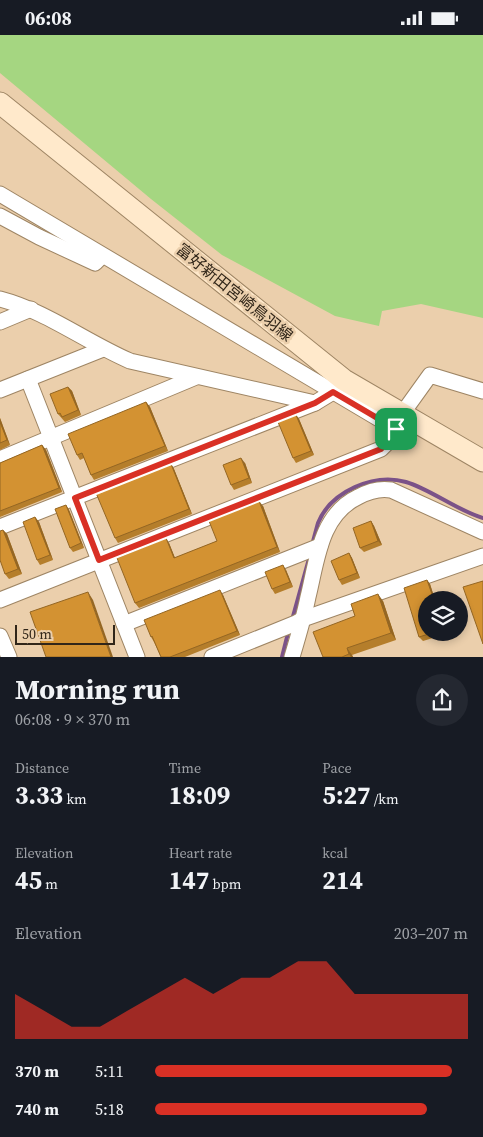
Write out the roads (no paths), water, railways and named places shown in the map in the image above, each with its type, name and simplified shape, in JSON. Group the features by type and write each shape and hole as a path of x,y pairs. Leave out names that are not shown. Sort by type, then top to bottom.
{"main road":[{"name":"富好新田宮崎鳥羽線","path":"0,103 344,380 399,421 483,461"}],"street":[{"path":"0,194 333,392 399,421"},
{"path":"0,216 95,263 102,255"},
{"path":"0,299 31,309 103,349 130,361 315,403"},
{"path":"0,322 31,309"},
{"path":"0,390 103,349"},
{"path":"0,600 381,449 391,439 399,421 430,375 483,391"},
{"path":"0,459 52,439 196,377"},
{"path":"28,379 137,657"},
{"path":"0,527 315,403 333,392"},
{"path":"292,657 294,624 313,549 331,520 342,507 353,499 382,489 401,493 483,532"},
{"path":"124,624 313,549"},
{"path":"212,657 294,624 483,556"},
{"path":"0,635 9,657"}],"waterway":[{"path":"312,545 318,523 324,512 333,502 355,487 381,480 406,482 483,518"},
{"path":"292,620 310,555"},
{"path":"282,657 289,629"}]}
